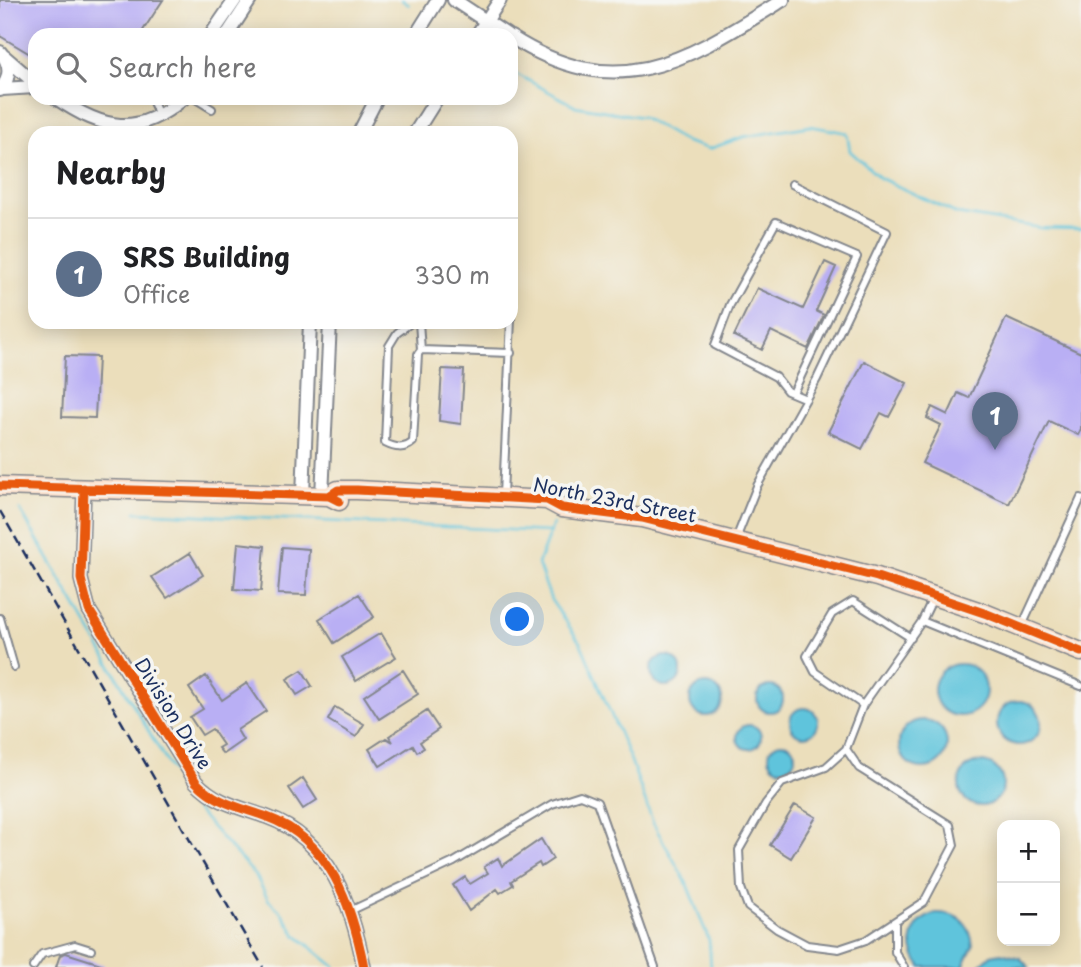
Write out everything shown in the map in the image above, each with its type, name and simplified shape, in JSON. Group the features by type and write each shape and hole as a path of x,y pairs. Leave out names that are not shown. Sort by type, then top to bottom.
{"main road":[{"name":"North 23rd Street","path":"0,486 326,496 337,500 545,513 562,508"},
{"name":"North 23rd Street","path":"326,496 338,490 357,490 547,500 562,508 642,518 827,563 934,595 1081,652"}],"street":[{"path":"216,28 234,0"},
{"path":"232,28 250,0"},
{"path":"420,28 438,0"},
{"path":"454,0 497,28"},
{"path":"482,28 499,0"},
{"path":"518,41 564,65 598,73 629,73 658,66 703,46 783,0"},
{"path":"2,55 28,79"},
{"path":"1,89 9,74 2,55"},
{"path":"1,89 28,86"},
{"path":"68,105 99,123 117,126"},
{"path":"159,115 165,105"},
{"path":"128,126 143,123 174,105"},
{"path":"363,126 373,105"},
{"path":"419,126 433,105"},
{"path":"303,495 310,329"},
{"path":"326,496 330,329"},
{"name":"Division Drive","path":"84,488 81,579 87,605 191,775 215,799 286,826 309,842 337,881 349,911 364,967"}],"lane":[{"path":"154,105 159,115"},
{"path":"205,105 212,109"},
{"path":"736,540 757,486 806,399 887,232 792,184"},
{"path":"793,393 857,257 776,222 730,305 715,345 776,377 793,393 806,399"},
{"path":"402,329 397,333 389,351 388,374 392,386 387,400 391,413 389,435 385,443 395,448 408,447 410,437 418,329"},
{"path":"503,497 511,329"},
{"path":"389,351 398,352"},
{"path":"417,353 511,353"},
{"path":"389,360 397,361"},
{"path":"388,374 397,374"},
{"path":"387,400 396,400"},
{"path":"1022,628 1081,498"},
{"path":"846,749 859,768 950,825 954,845 924,902 866,940 839,949 807,945 777,929 748,907 741,888 739,850 766,803 782,783 825,767 846,749 863,705 922,621 934,595"},
{"path":"863,705 815,672 807,656 832,614 853,601 911,638"},
{"path":"0,618 14,667"},
{"path":"922,621 1081,685"},
{"path":"349,911 454,862 552,804 580,795 597,802 656,967"},
{"path":"895,923 895,952 904,967"},
{"path":"33,967 42,954 75,945 91,950"}],"water":[{"path":"666,656 677,660 681,671 677,682 666,686 655,682 651,671 655,660"},
{"path":"960,664 970,666 978,672 984,680 984,700 978,708 970,714 960,716 950,714 942,708 936,700 934,690 936,680 942,672 950,666"},
{"path":"706,684 717,689 722,700 717,711 706,716 695,711 690,700 695,689"},
{"path":"770,686 779,690 783,699 779,708 770,712 761,708 757,699 761,690"},
{"path":"1019,701 1034,708 1041,723 1034,738 1019,745 1004,738 997,723 1004,708"},
{"path":"804,708 814,712 818,722 814,732 804,736 794,732 790,722 794,712"},
{"path":"923,720 940,727 947,744 940,761 923,768 906,761 899,744 906,727"},
{"path":"749,725 760,732 761,737 754,748 749,749 738,742 737,737 744,726"},
{"path":"782,743 791,747 795,756 791,765 782,769 773,765 769,756 773,747"},
{"path":"981,762 990,763 997,768 1002,775 1002,793 997,800 990,805 981,806 972,805 965,800 960,793 959,784 960,775 965,768 972,763"},
{"path":"936,913 957,917 969,931 973,946 963,967 921,967 916,959 912,943 916,928 920,922"},
{"path":"1001,953 1020,958 1029,967 978,967 991,955"}],"building":[{"path":"0,0 163,0 145,28 28,28 28,53 0,36"},
{"path":"825,262 836,267 816,311 824,315 808,349 771,331 762,350 734,336 757,288 803,309"},
{"path":"1006,318 1081,353 1081,429 1078,435 1049,421 1009,504 922,463 941,425 927,418 932,407 948,415 958,393 969,398"},
{"path":"65,356 98,357 95,418 62,417"},
{"path":"864,361 907,383 889,417 881,413 862,449 828,432"},
{"path":"442,369 464,370 461,424 439,421"},
{"path":"238,543 265,546 261,591 234,589"},
{"path":"282,547 309,549 306,595 278,594"},
{"path":"190,553 203,575 167,598 152,577"},
{"path":"359,594 374,617 334,643 319,619"},
{"path":"381,633 396,657 356,681 342,657"},
{"path":"302,670 312,686 297,695 287,679"},
{"path":"403,670 418,694 379,719 364,696"},
{"path":"206,676 222,700 247,683 266,711 237,730 243,740 223,754 218,748 223,745 212,729 202,735 190,717 203,709 189,688"},
{"path":"335,707 364,724 356,737 328,720"},
{"path":"427,711 439,729 420,742 424,748 417,752 413,745 380,766 369,749 386,738 393,742 389,736"},
{"path":"303,778 317,800 303,809 289,788"},
{"path":"795,805 816,817 791,858 770,845"},
{"path":"541,839 553,859 541,867 539,863 511,881 513,885 500,893 497,889 469,911 453,885 465,877 470,884 488,873 484,867 498,858 502,866"},
{"path":"66,953 104,967 56,967 60,955"}],"waterway":[{"path":"402,0 409,5"},
{"path":"518,75 575,106 642,117 686,142 709,149 743,137 810,126 847,133 850,151 880,178 957,214 1041,228 1081,229"},
{"path":"20,510 191,804 256,876 268,899 282,913 296,935 335,967"},
{"path":"136,512 549,532"},
{"path":"553,524 538,564 551,600 581,644 631,761 653,823 686,882 709,940 711,967"}],"railway":[{"path":"0,511 263,967"}],"cycle path":[{"path":"0,486 329,496 339,501"},
{"path":"84,488 81,579 89,610 196,782 221,800 289,828 323,858 345,899 364,967"},
{"path":"329,496 338,490 357,490 547,500 562,508 642,518 877,577 987,614 1081,652"}],"place":[{"name":"SRS Building","path":"995,450"}]}
